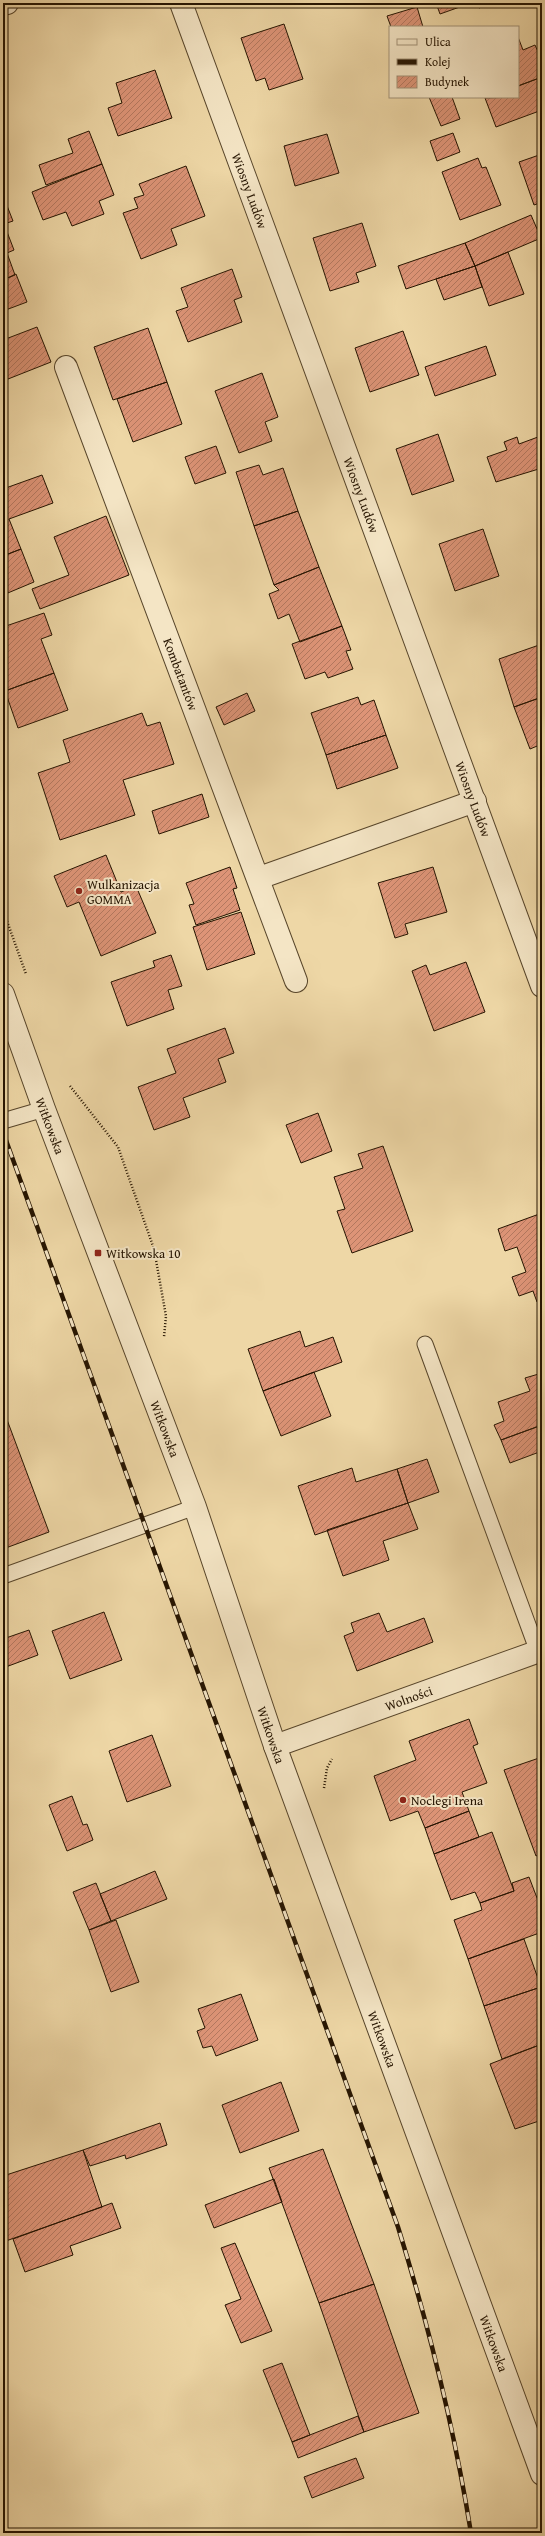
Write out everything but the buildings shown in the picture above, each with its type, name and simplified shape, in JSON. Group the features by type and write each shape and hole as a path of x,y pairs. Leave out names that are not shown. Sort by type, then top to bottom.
{"street":[{"path":"3,4 7,3"},
{"name":"Wiosny Ludów","path":"180,3 542,986"},
{"name":"Kombatantów","path":"66,367 259,878 296,981"},
{"path":"259,878 475,801"},
{"name":"Witkowska","path":"3,994 44,1109 195,1507 275,1746 542,2474"},
{"name":"Wolności","path":"275,1746 540,1651"}],"lane":[{"path":"3,1121 44,1109"},
{"path":"425,1344 540,1651"},
{"path":"3,1576 195,1507"}],"path":[{"path":"538,2366 542,2364"}],"railway":[{"path":"3,1132 398,2227 431,2341 457,2455 471,2533"}],"place":[{"name":"Wulkanizacja GOMMA","path":"79,891"},
{"name":"Witkowska 10","path":"98,1253"},
{"name":"Noclegi Irena","path":"403,1800"}]}
